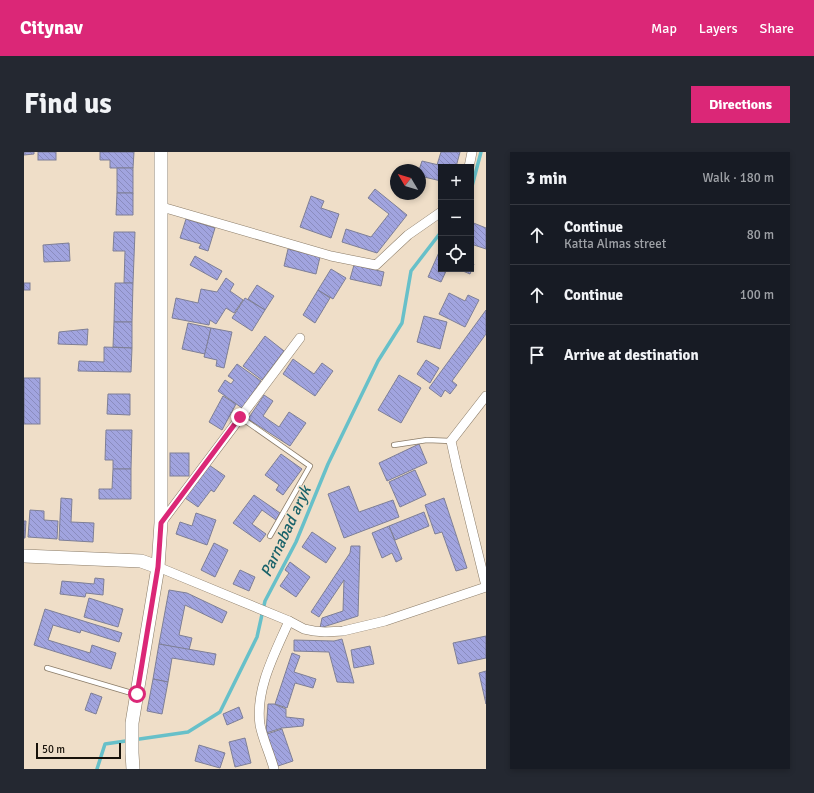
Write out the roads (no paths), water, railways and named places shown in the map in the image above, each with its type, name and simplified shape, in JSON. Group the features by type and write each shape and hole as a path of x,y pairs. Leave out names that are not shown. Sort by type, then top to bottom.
{"street":[{"path":"133,769 132,723 158,567 161,523 161,152"},
{"path":"470,164 472,152"},
{"path":"162,207 331,256 376,265 408,235 438,214"},
{"path":"161,523 300,338"},
{"path":"24,556 142,561 304,629 314,631 343,631 385,621 486,586 451,441 486,396"},
{"path":"274,769 260,725 260,711 266,671 289,622"}],"lane":[{"path":"240,417 310,466 270,536"},
{"path":"394,445 427,440 451,441"},
{"path":"47,668 137,694"}],"waterway":[{"name":"Parnabad aryk","path":"474,179 481,152"},
{"name":"Parnabad aryk","path":"97,769 105,744 188,732 220,712 257,637 265,601 296,542 328,464 378,361 402,323 411,271 438,236"}]}
